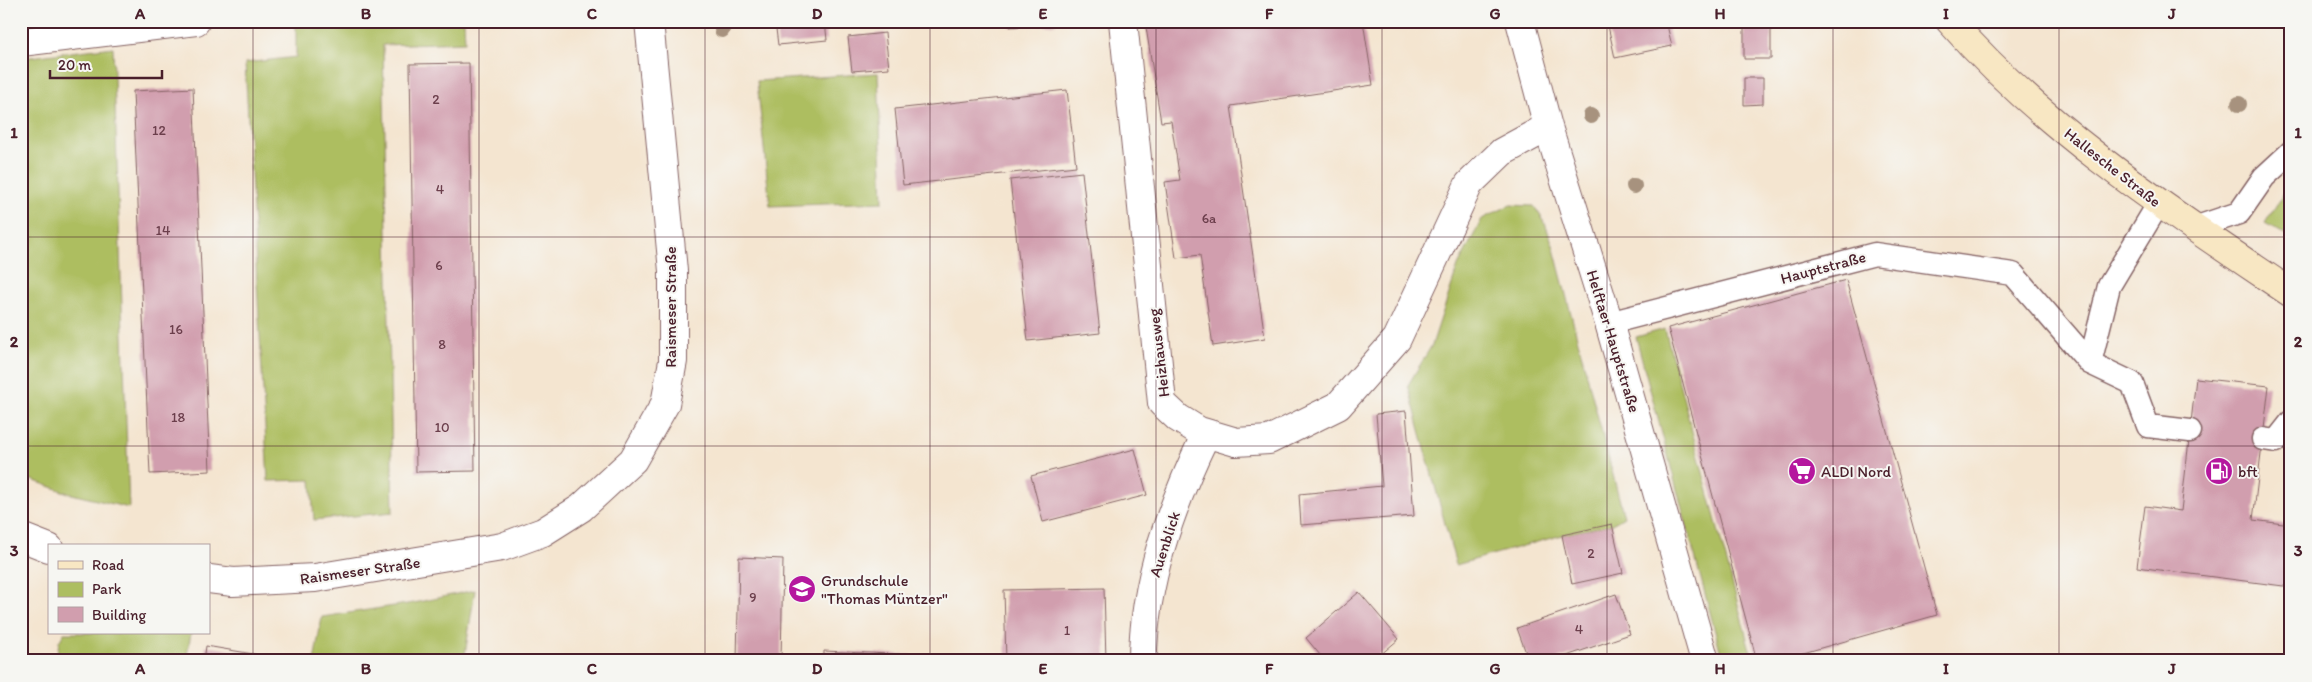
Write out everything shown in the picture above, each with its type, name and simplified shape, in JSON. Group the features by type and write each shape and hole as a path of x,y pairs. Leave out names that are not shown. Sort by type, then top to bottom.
{"main road":[{"name":"Hallesche Straße","path":"1950,21 1971,46 2029,99 2117,174 2291,293"}],"street":[{"path":"21,42 196,21"},
{"name":"Raismeser Straße","path":"210,579 233,582 315,578 502,547 543,532 581,508 633,460 665,404 673,361 673,271 649,21"},
{"name":"Heizhausweg","path":"1123,21 1162,403 1178,418 1206,434 1236,442 1269,440 1338,406 1397,339 1469,184 1502,152 1548,127"},
{"name":"Helftaer Hauptstraße","path":"1520,21 1548,127 1609,323 1705,661"},
{"name":"Auenblick","path":"1143,661 1148,596 1158,556 1191,464 1206,434"},
{"path":"21,537 48,548"}],"lane":[{"path":"2194,228 2239,213 2264,177 2291,152"},
{"path":"2159,203 2109,286 2090,363 2132,382 2148,426 2190,431"},
{"name":"Hauptstraße","path":"1609,323 1876,254 2013,274 2090,363"},
{"path":"2263,439 2276,441 2291,422"}],"green space":[{"path":"464,21 465,42 383,45 393,512 314,520 311,480 268,481 245,63 296,57 296,22"},
{"path":"113,47 129,508 68,493 21,476 21,90 24,89 22,58"},
{"path":"878,73 883,202 770,206 757,81"},
{"path":"2291,182 2291,238 2265,223"},
{"path":"1510,205 1534,206 1544,221 1553,245 1624,517 1612,524 1562,535 1456,565 1408,385 1432,345 1458,266 1482,219"},
{"path":"1665,329 1753,661 1723,661 1636,337"},
{"path":"475,590 464,661 314,661 322,617 414,603"},
{"path":"63,634 191,634 186,661 56,661 59,642"}],"building":[{"path":"775,21 825,21 827,40 778,45"},
{"path":"1009,21 1056,21 1056,24 1010,27"},
{"path":"1145,21 1363,21 1373,85 1231,106 1265,338 1213,346 1200,255 1176,258 1165,182 1180,180 1171,121 1161,122"},
{"path":"1607,21 1666,21 1672,46 1615,58"},
{"path":"1719,21 1797,21 1797,28 1771,27 1771,59 1744,59 1744,26 1719,25"},
{"path":"885,33 889,68 852,71 848,37"},
{"path":"469,63 475,471 416,472 410,64"},
{"path":"1744,78 1763,78 1763,104 1744,105"},
{"path":"193,88 210,471 150,474 133,91"},
{"path":"1067,90 1076,166 903,185 895,109"},
{"path":"1082,172 1100,333 1028,341 1010,180"},
{"name":"ALDI Nord","path":"1846,280 1937,615 1775,661 1757,661 1668,328"},
{"path":"2196,378 2269,386 2253,520 2291,525 2291,587 2137,567 2145,506 2181,511"},
{"path":"1406,411 1414,516 1301,525 1299,494 1382,486 1376,414"},
{"path":"1135,449 1147,495 1043,522 1031,476"},
{"path":"1612,524 1623,573 1572,584 1562,535"},
{"path":"739,557 783,559 781,661 737,661"},
{"path":"1104,588 1106,661 1006,661 1004,590"},
{"path":"1359,592 1399,639 1373,661 1325,661 1306,638"},
{"path":"1616,594 1630,634 1552,661 1529,661 1517,628"},
{"path":"206,646 265,656 265,661 204,661"},
{"path":"824,651 912,655 911,661 824,661"}],"place":[{"name":"ALDI Nord","path":"1802,471"},
{"name":"bft","path":"2219,471"},
{"name":"Grundschule \"Thomas Müntzer\"","path":"802,589"}]}
